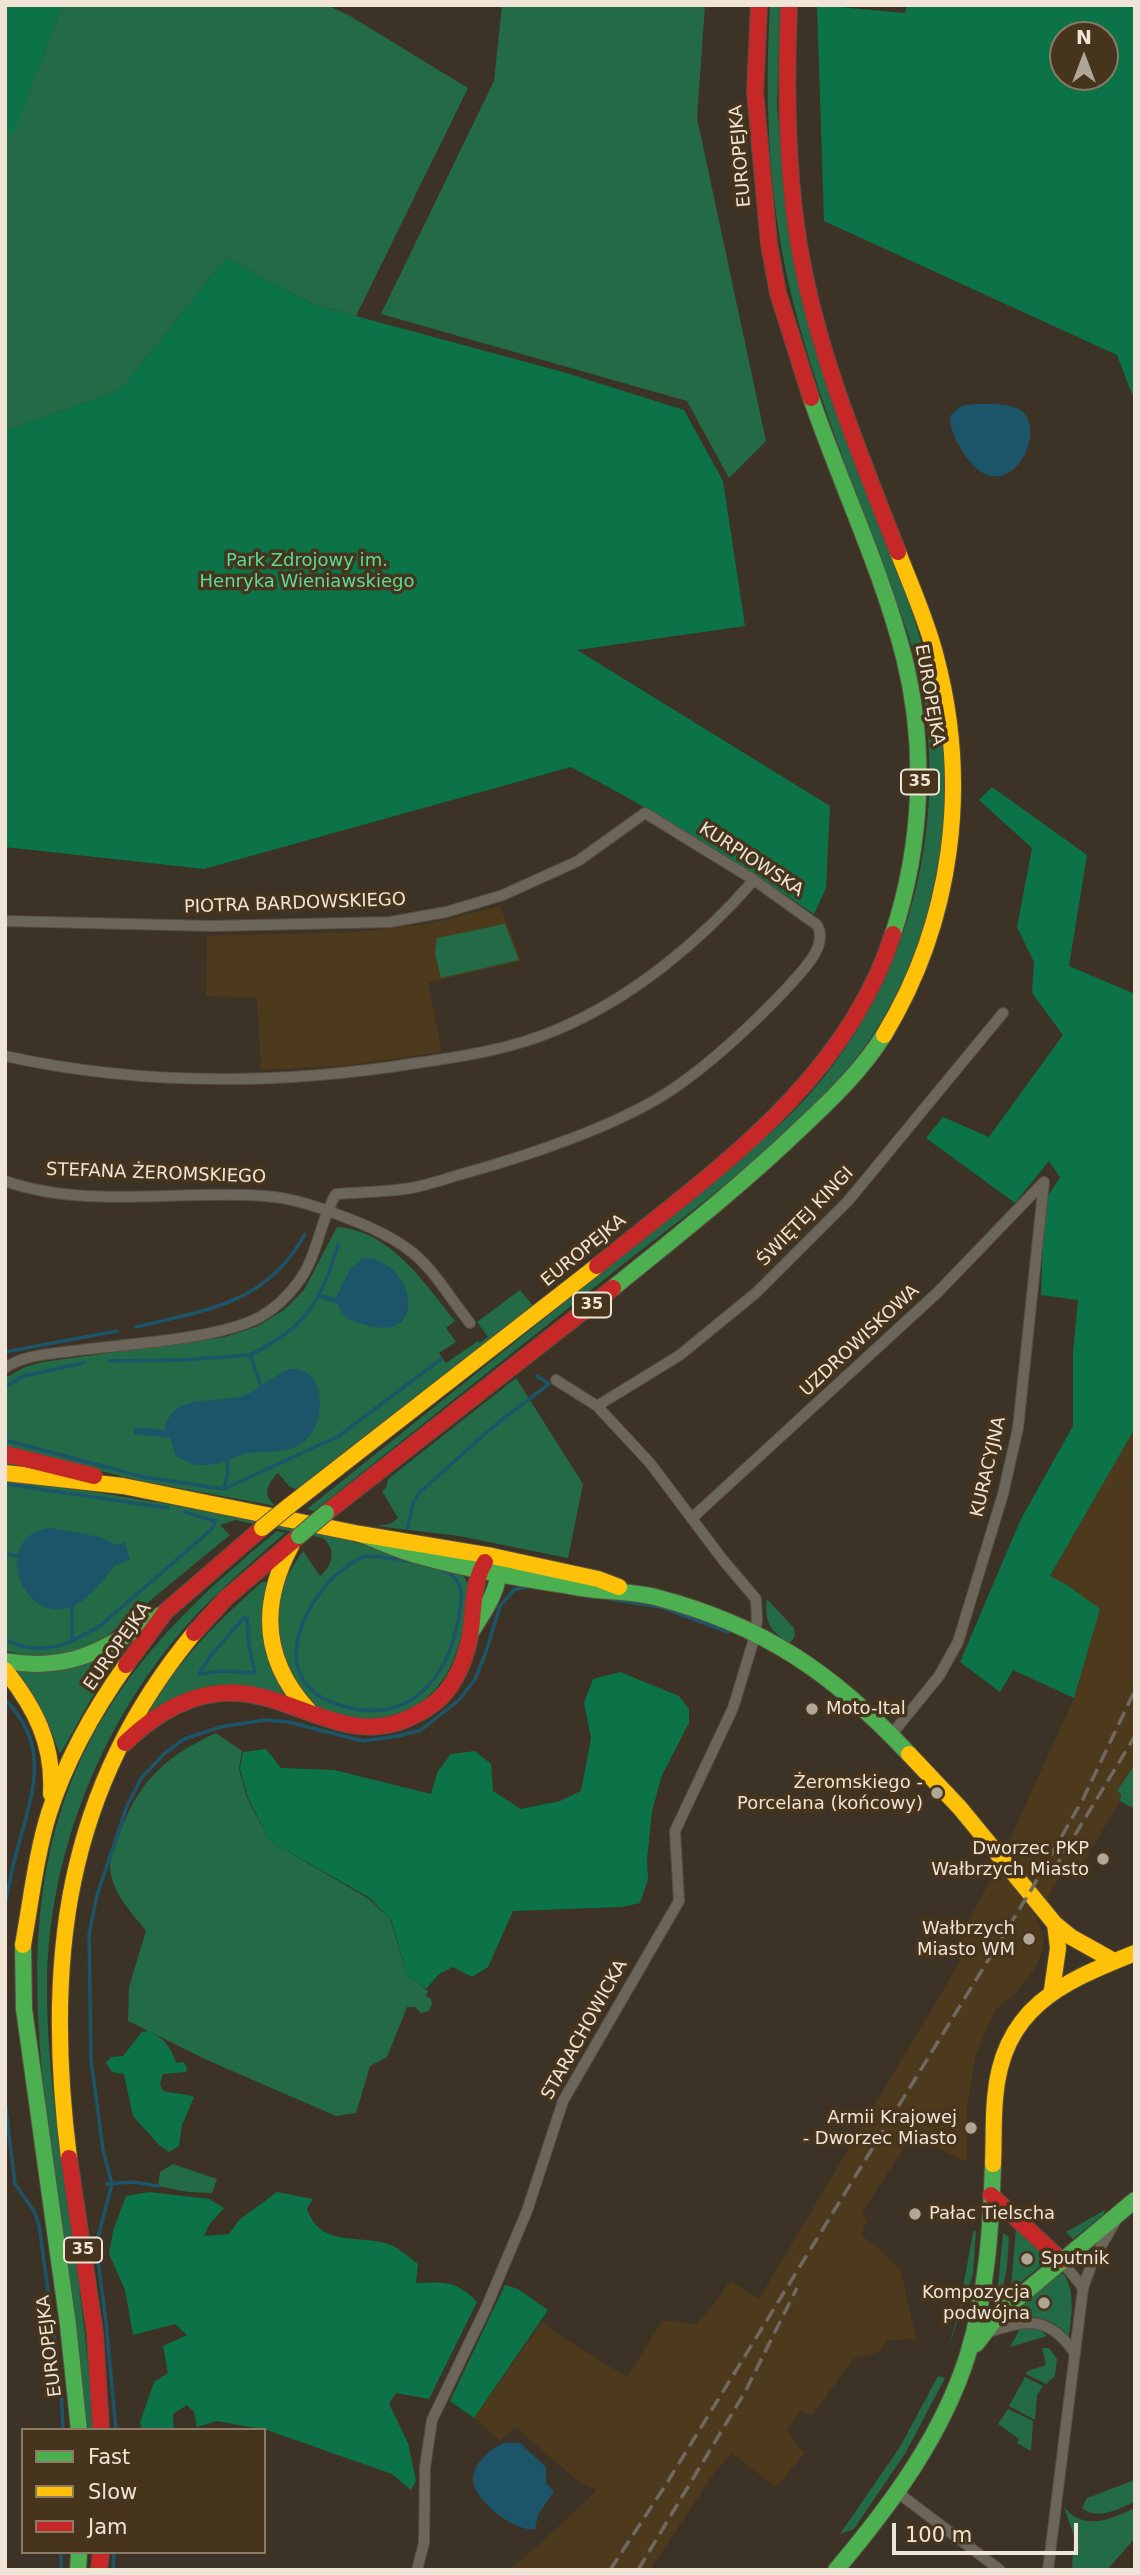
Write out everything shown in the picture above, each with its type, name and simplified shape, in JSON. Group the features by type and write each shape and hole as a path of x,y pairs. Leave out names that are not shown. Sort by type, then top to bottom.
{"main road":[{"name":"EUROPEJKA","path":"79,2428 68,2325 24,2009 23,1946 37,1863 49,1814 63,1776 96,1712 166,1611 289,1506 557,1298 702,1180 783,1108 823,1064 847,1031 876,981 898,921 915,852 920,798 915,709 904,650 801,365 778,292 769,244 754,75 759,5"},
{"name":"EUROPEJKA","path":"101,2428 93,2322 66,2139 60,2071 59,1976 66,1903 94,1798 112,1757 150,1687 184,1642 223,1600 326,1513 718,1204 834,1097 868,1058 896,1015 926,947 941,901 950,855 956,787 952,734 937,659 850,426 818,327 799,244 788,161 785,83 789,5"},
{"path":"5,1454 75,1470 123,1486"},
{"path":"5,1473 123,1486 360,1534 492,1556 598,1579 736,1623 811,1665 851,1696 960,1808 1055,1924 1071,1937 1114,1961"},
{"path":"360,1534 418,1556 480,1570 601,1591 635,1593"},
{"path":"299,1536 287,1552 277,1576 271,1598 269,1624 275,1655 286,1684 298,1701 315,1716"},
{"path":"112,1757 157,1716 181,1703 207,1696 230,1693 251,1695 345,1727 374,1728 422,1713 433,1705 454,1680 461,1665 471,1632 480,1570 492,1556"},
{"path":"471,1632 495,1592 499,1563 492,1556"},
{"path":"5,1661 46,1667 77,1661 102,1650 166,1611"},
{"path":"5,1670 32,1704 45,1732 52,1776 49,1814"},
{"path":"1052,1990 1058,1948 1055,1924"},
{"path":"835,2570 861,2541 897,2492 945,2410 967,2358 977,2324 986,2271 995,2097 1009,2040 1036,2002 1052,1990 1135,1953"},
{"path":"991,2195 1061,2260"},
{"path":"967,2358 1000,2313 1135,2200"}],"street":[{"name":"KURPIOWSKA","path":"330,1212 337,1194 411,1188 498,1164 589,1131 650,1102 672,1089 750,1027 794,979 820,946 822,933 817,925 754,880 645,813"},
{"name":"PIOTRA BARDOWSKIEGO","path":"5,921 212,926 390,922 446,912 503,895 578,861 645,813"},
{"path":"5,1056 60,1068 198,1080 352,1073 460,1057 514,1045 556,1031 622,994 702,933 754,880"},
{"name":"ŚWIĘTEJ KINGI","path":"597,1406 680,1355 757,1292 849,1201 1003,1013"},
{"name":"STEFANA ŻEROMSKIEGO","path":"5,1181 38,1190 93,1195 267,1196 302,1202 380,1231 415,1255 470,1323"},
{"name":"UZDROWISKOWA","path":"692,1518 938,1292 1044,1182"},
{"name":"KURACYJNA","path":"891,1735 949,1662 958,1642 1003,1494 1018,1429 1044,1182"},
{"path":"5,1368 37,1356 227,1329 259,1317 280,1302 299,1281 330,1212"},
{"path":"556,1380 597,1406 650,1464 756,1599 759,1610 756,1633"},
{"name":"STARACHOWICKA","path":"417,2570 424,2543 425,2467 432,2420 486,2308 527,2211 563,2101 679,1901 675,1831 733,1708 756,1633"},
{"path":"1048,2570 1083,2288 1093,2260 1119,2213"},
{"path":"1061,2260 1083,2288"},
{"path":"982,2334 1016,2323 1045,2324 1063,2336 1074,2352"},
{"path":"897,2492 1000,2570"}],"shaded area":[{"path":"500,906 521,961 428,983 442,1052 349,1065 261,1070 257,998 206,996 207,936 354,932 428,924"},
{"path":"1135,1428 1135,1764 1117,1791 1121,1794 1120,1801 1083,1863 1072,1857 1036,1917 1044,1941 1038,1964 1016,1993 995,2010 976,2054 967,2107 967,2162 912,2135 862,2213 867,2221 861,2235 882,2251 901,2271 916,2339 888,2340 879,2352 853,2359 812,2416 801,2411 787,2429 797,2446 805,2453 776,2487 732,2453 714,2473 650,2570 508,2570 538,2546 597,2490 579,2482 515,2427 501,2441 474,2418 542,2322 627,2377 663,2320 696,2324 730,2281 759,2299 961,1960 951,1955 1000,1861 1074,1698 1099,1609 1050,1576"}],"green space":[{"path":"5,5 63,5 13,134 5,131"},
{"path":"63,5 327,5 350,16 468,88 356,316 315,305 226,258 120,390 5,431 5,131 13,133"},
{"path":"502,5 705,5 697,118 766,441 729,478 687,401 381,314 494,81"},
{"path":"770,5 780,5 777,106 786,208 935,686 943,734 947,763 944,848 924,932 888,1010 865,1046 839,1079 789,1130 706,1200 314,1511 307,1509 625,1254 785,1119 807,1097 846,1047 878,993 903,934 919,874 928,811 929,749 921,686 905,625 819,389 786,272 770,158"},
{"path":"817,5 905,13 907,5 1135,5 1135,395 1132,394 1117,355 824,221"},
{"name":"Park Zdrojowy im. Henryka Wieniawskiego","path":"226,258 315,305 563,372 684,410 723,481 745,626 577,650 830,806 826,888 814,914 695,837 571,767 204,869 5,847 5,431 120,390"},
{"path":"992,787 1087,855 1069,966 1135,994 1135,1428 1050,1576 1100,1609 1074,1698 1013,1670 1000,1692 960,1662 1020,1521 1073,1426 1073,1351 1078,1300 1041,1295 1044,1202 1060,1177 1049,1161 1015,1203 926,1138 943,1117 989,1137 1063,1035 1032,993 1034,962 1017,927 1032,848 979,800"},
{"path":"505,924 519,960 441,978 435,953 437,938"},
{"path":"337,1227 356,1230 390,1248 431,1291 455,1321 446,1328 456,1342 439,1353 446,1363 488,1337 477,1322 520,1290 534,1307 297,1490 289,1486 278,1473 268,1490 269,1498 276,1506 141,1481 5,1447 5,1378 25,1367 43,1362 225,1337 258,1326 285,1309 304,1290"},
{"path":"516,1378 583,1484 568,1558 459,1536 376,1526 390,1524 398,1518 382,1491 386,1488 388,1479"},
{"path":"5,1477 214,1512 342,1538 461,1573 468,1585 469,1599 454,1658 438,1686 423,1700 406,1710 386,1717 366,1719 345,1717 326,1711 309,1700 294,1685 279,1648 275,1617 277,1600 283,1585 303,1551 320,1576 332,1557 330,1547 323,1538 235,1520 220,1525 230,1535 102,1640 79,1651 55,1657 31,1657 5,1650"},
{"path":"277,1531 285,1533 197,1614 144,1681 120,1720 81,1803 67,1846 57,1891 47,1982 48,2034 55,2110 89,2369 94,2428 86,2428 41,2056 37,1994 39,1933 46,1873 60,1814 83,1755 116,1697 170,1629 232,1569"},
{"path":"262,1582 267,1582 284,1697 264,1691 149,1712 172,1676 200,1642"},
{"path":"767,1599 794,1628 795,1636 790,1643 770,1626"},
{"path":"130,1643 91,1699 59,1753 40,1708 15,1669"},
{"path":"620,1672 679,1696 689,1709 689,1723 662,1775 652,1811 647,1859 648,1879 640,1903 622,1907 513,1911 488,1967 472,1977 453,1967 439,1974 426,1989 407,1975 391,1920 370,1898 270,1841 248,1798 240,1769 243,1752 266,1749 281,1768 334,1770 431,1794 438,1771 451,1754 475,1751 491,1764 493,1791 521,1809 560,1801 581,1791 591,1738 584,1703 593,1679"},
{"path":"216,1733 242,1751 239,1769 247,1798 270,1841 369,1899 390,1919 407,1975 428,1991 426,1996 432,2003 429,2011 421,2013 415,2007 407,2007 387,2057 370,2066 356,2113 336,2116 207,2060 128,2021 129,1987 146,1931 114,1885 110,1866 112,1857 133,1803 143,1788 166,1763"},
{"path":"1135,1764 1135,1809 1120,1801 1121,1794 1117,1791"},
{"path":"148,2031 166,2043 176,2063 183,2062 187,2067 186,2072 163,2074 160,2083 162,2090 194,2097 182,2125 179,2146 169,2152 159,2145 133,2116 124,2074 112,2072 106,2063 111,2057 123,2056 142,2032"},
{"path":"173,2164 217,2179 212,2193 158,2186 160,2172"},
{"path":"149,2192 209,2199 224,2208 209,2225 204,2236 229,2234 239,2220 277,2192 313,2199 307,2209 313,2222 322,2230 342,2238 391,2245 418,2264 416,2283 435,2282 456,2286 477,2302 429,2399 396,2393 389,2404 408,2443 416,2481 411,2490 392,2474 266,2428 217,2421 197,2427 194,2412 187,2405 173,2414 174,2428 142,2428 140,2422 154,2382 168,2373 163,2346 187,2335 175,2324 133,2335 125,2290 109,2254 113,2231 126,2196"},
{"path":"1105,2210 1104,2214 1073,2239 1066,2232"},
{"path":"1016,2228 1048,2258 1011,2290"},
{"path":"976,2231 973,2274 948,2349 958,2315 973,2232"},
{"path":"1003,2233 1009,2237 1001,2299 997,2295"},
{"path":"1059,2274 1064,2274 1070,2290 1069,2337 1050,2321 1024,2316 1022,2305"},
{"path":"505,2285 518,2289 548,2310 474,2418 450,2401"},
{"path":"1021,2327 1039,2329 1047,2336 1010,2347"},
{"path":"1042,2348 1049,2348 1057,2359 1055,2376 1046,2384 1026,2374 1046,2365"},
{"path":"938,2376 945,2378 906,2452 854,2529 840,2534 900,2447"},
{"path":"1025,2377 1043,2386 1037,2395 1035,2420 1009,2406"},
{"path":"1008,2409 1033,2421 1031,2451 1017,2443 1019,2439 998,2424"},
{"path":"1135,2480 1135,2502 1101,2514 1094,2514 1082,2508 1087,2498"},
{"path":"1064,2507 1072,2515 1089,2521 1107,2519 1135,2508 1135,2538 1107,2570 1072,2570 1074,2536"}],"water":[{"path":"961,406 1012,406 1027,418 1030,432 1028,447 1021,462 1010,472 996,476 981,472 965,455 957,441 950,416"},
{"path":"363,1258 380,1261 394,1271 404,1285 408,1299 407,1313 400,1323 385,1328 358,1323 344,1315 338,1304 319,1298 321,1294 336,1298 350,1269"},
{"path":"290,1369 302,1371 311,1377 320,1397 318,1421 313,1431 306,1440 293,1448 249,1453 218,1463 199,1465 176,1456 170,1438 134,1434 134,1427 164,1430 169,1417 187,1404 248,1394"},
{"path":"51,1528 101,1537 115,1545 125,1542 130,1560 115,1566 79,1603 63,1609 45,1607 34,1600 25,1589 17,1564 19,1551 25,1540 36,1532"},
{"path":"503,2443 520,2443 546,2467 546,2483 554,2491 538,2515 535,2529 527,2529 507,2521 488,2506 475,2488 473,2480 479,2463"}],"waterway":[{"path":"136,1327 210,1309 253,1290 272,1276 290,1257 305,1234"},
{"path":"261,1386 250,1355 285,1335 308,1312 325,1283 338,1245"},
{"path":"5,1352 117,1331"},
{"path":"109,1361 183,1360 250,1355"},
{"path":"5,1440 143,1477 224,1489 339,1436 441,1359"},
{"path":"5,1387 23,1376 84,1363"},
{"path":"408,1527 413,1504 419,1493 495,1425 549,1384 537,1376"},
{"path":"224,1488 228,1473 227,1460"},
{"path":"5,1484 168,1508"},
{"path":"185,1512 215,1521"},
{"path":"72,1641 100,1626 212,1529 216,1520"},
{"path":"5,1554 17,1556"},
{"path":"366,1556 398,1559 446,1571 457,1580 461,1590 461,1605 454,1638 436,1676 423,1691 407,1702 388,1709 367,1710 326,1700 308,1686 297,1665 301,1627 310,1608 336,1575 351,1563 366,1556"},
{"path":"116,2428 96,2245 112,2184 103,2150 91,2059 89,1934 97,1895 127,1806 142,1777 165,1753 184,1739 220,1727 265,1720 288,1722 363,1741 421,1730 459,1700 475,1679 500,1606 514,1590 529,1586"},
{"path":"609,1599 661,1607 728,1632"},
{"path":"5,1639 22,1646 38,1648 55,1647 72,1641 72,1607"},
{"path":"244,1618 247,1619 255,1673 222,1671 199,1674 211,1655 244,1618"},
{"path":"5,1700 20,1717 29,1734 34,1770 28,1808 5,1905"},
{"path":"5,2101 15,2184 34,2211 39,2225 61,2386 63,2428"},
{"path":"107,2184 134,2182 158,2186"},
{"path":"61,2554 61,2570"},
{"path":"113,2570 114,2554"}],"railway":[{"path":"610,2570 665,2486 1030,1892 1083,1799 1135,1690"},
{"path":"1053,1871 1135,1736"},
{"path":"638,2570 745,2392 797,2288"}],"traffic: fast":[{"path":"811,398 884,591 904,657 911,692 916,727 918,797 910,866 893,934"},
{"path":"613,1288 709,1210 824,1106 846,1084 884,1035"},
{"path":"299,1536 326,1513"},
{"path":"360,1534 440,1561 581,1588 646,1595 694,1608 730,1622 763,1638 824,1676 881,1725 909,1754"},
{"path":"471,1632 491,1599 499,1573 499,1563 492,1556 485,1562"},
{"path":"5,1661 50,1664 87,1655 160,1615"},
{"path":"23,1945 24,2009 68,2325 79,2428"},
{"path":"836,2570 876,2521 913,2468 957,2384 968,2354 984,2284 993,2164"},
{"path":"976,2344 1000,2313 1135,2200"},
{"path":"78,2570 79,2554"}],"traffic: slow":[{"path":"884,1035 926,946 940,899 949,851 953,803 952,754 936,657 898,552"},
{"path":"289,1506 597,1266"},
{"path":"5,1473 123,1486 360,1534 492,1556 598,1579 619,1587"},
{"path":"262,1528 289,1506"},
{"path":"291,1546 274,1590 271,1633 283,1673 294,1693 310,1712"},
{"path":"69,2158 62,2086 60,2015 63,1947 73,1881 91,1816 116,1754 150,1693 194,1633"},
{"path":"23,1945 41,1845 56,1793 82,1736 126,1665"},
{"path":"5,1670 34,1713 46,1743 51,1794"},
{"path":"909,1754 960,1808 1055,1924 1071,1937 1114,1961"},
{"path":"1052,1990 1058,1948 1055,1924"},
{"path":"993,2164 994,2107 1000,2068 1009,2042 1023,2021 1039,2003 1060,1988 1135,1953"}],"traffic: jam":[{"path":"759,5 755,92 769,244 778,293 811,398"},
{"path":"789,5 789,151 798,239 815,319 839,398 898,552"},
{"path":"597,1266 729,1159 809,1080 843,1035 872,987 893,934"},
{"path":"326,1513 613,1288"},
{"path":"5,1454 94,1476"},
{"path":"126,1665 166,1611 262,1528"},
{"path":"194,1633 226,1598 299,1536"},
{"path":"125,1743 176,1706 206,1695 222,1693 260,1696 322,1717 364,1726 385,1726 413,1716 442,1697 459,1670 470,1637 476,1586 485,1562"},
{"path":"69,2158 95,2333 101,2428"},
{"path":"991,2195 1061,2260"},
{"path":"99,2570 101,2554"}],"place":[{"name":"Moto-Ital","path":"812,1709"},
{"name":"Żeromskiego - Porcelana (końcowy)","path":"937,1793"},
{"name":"Dworzec PKP Wałbrzych Miasto","path":"1103,1859"},
{"name":"Wałbrzych Miasto WM","path":"1029,1939"},
{"name":"Armii Krajowej - Dworzec Miasto","path":"971,2128"},
{"name":"Pałac Tielscha","path":"915,2214"},
{"name":"Sputnik","path":"1027,2259"},
{"name":"Kompozycja podwójna","path":"1044,2303"}]}
